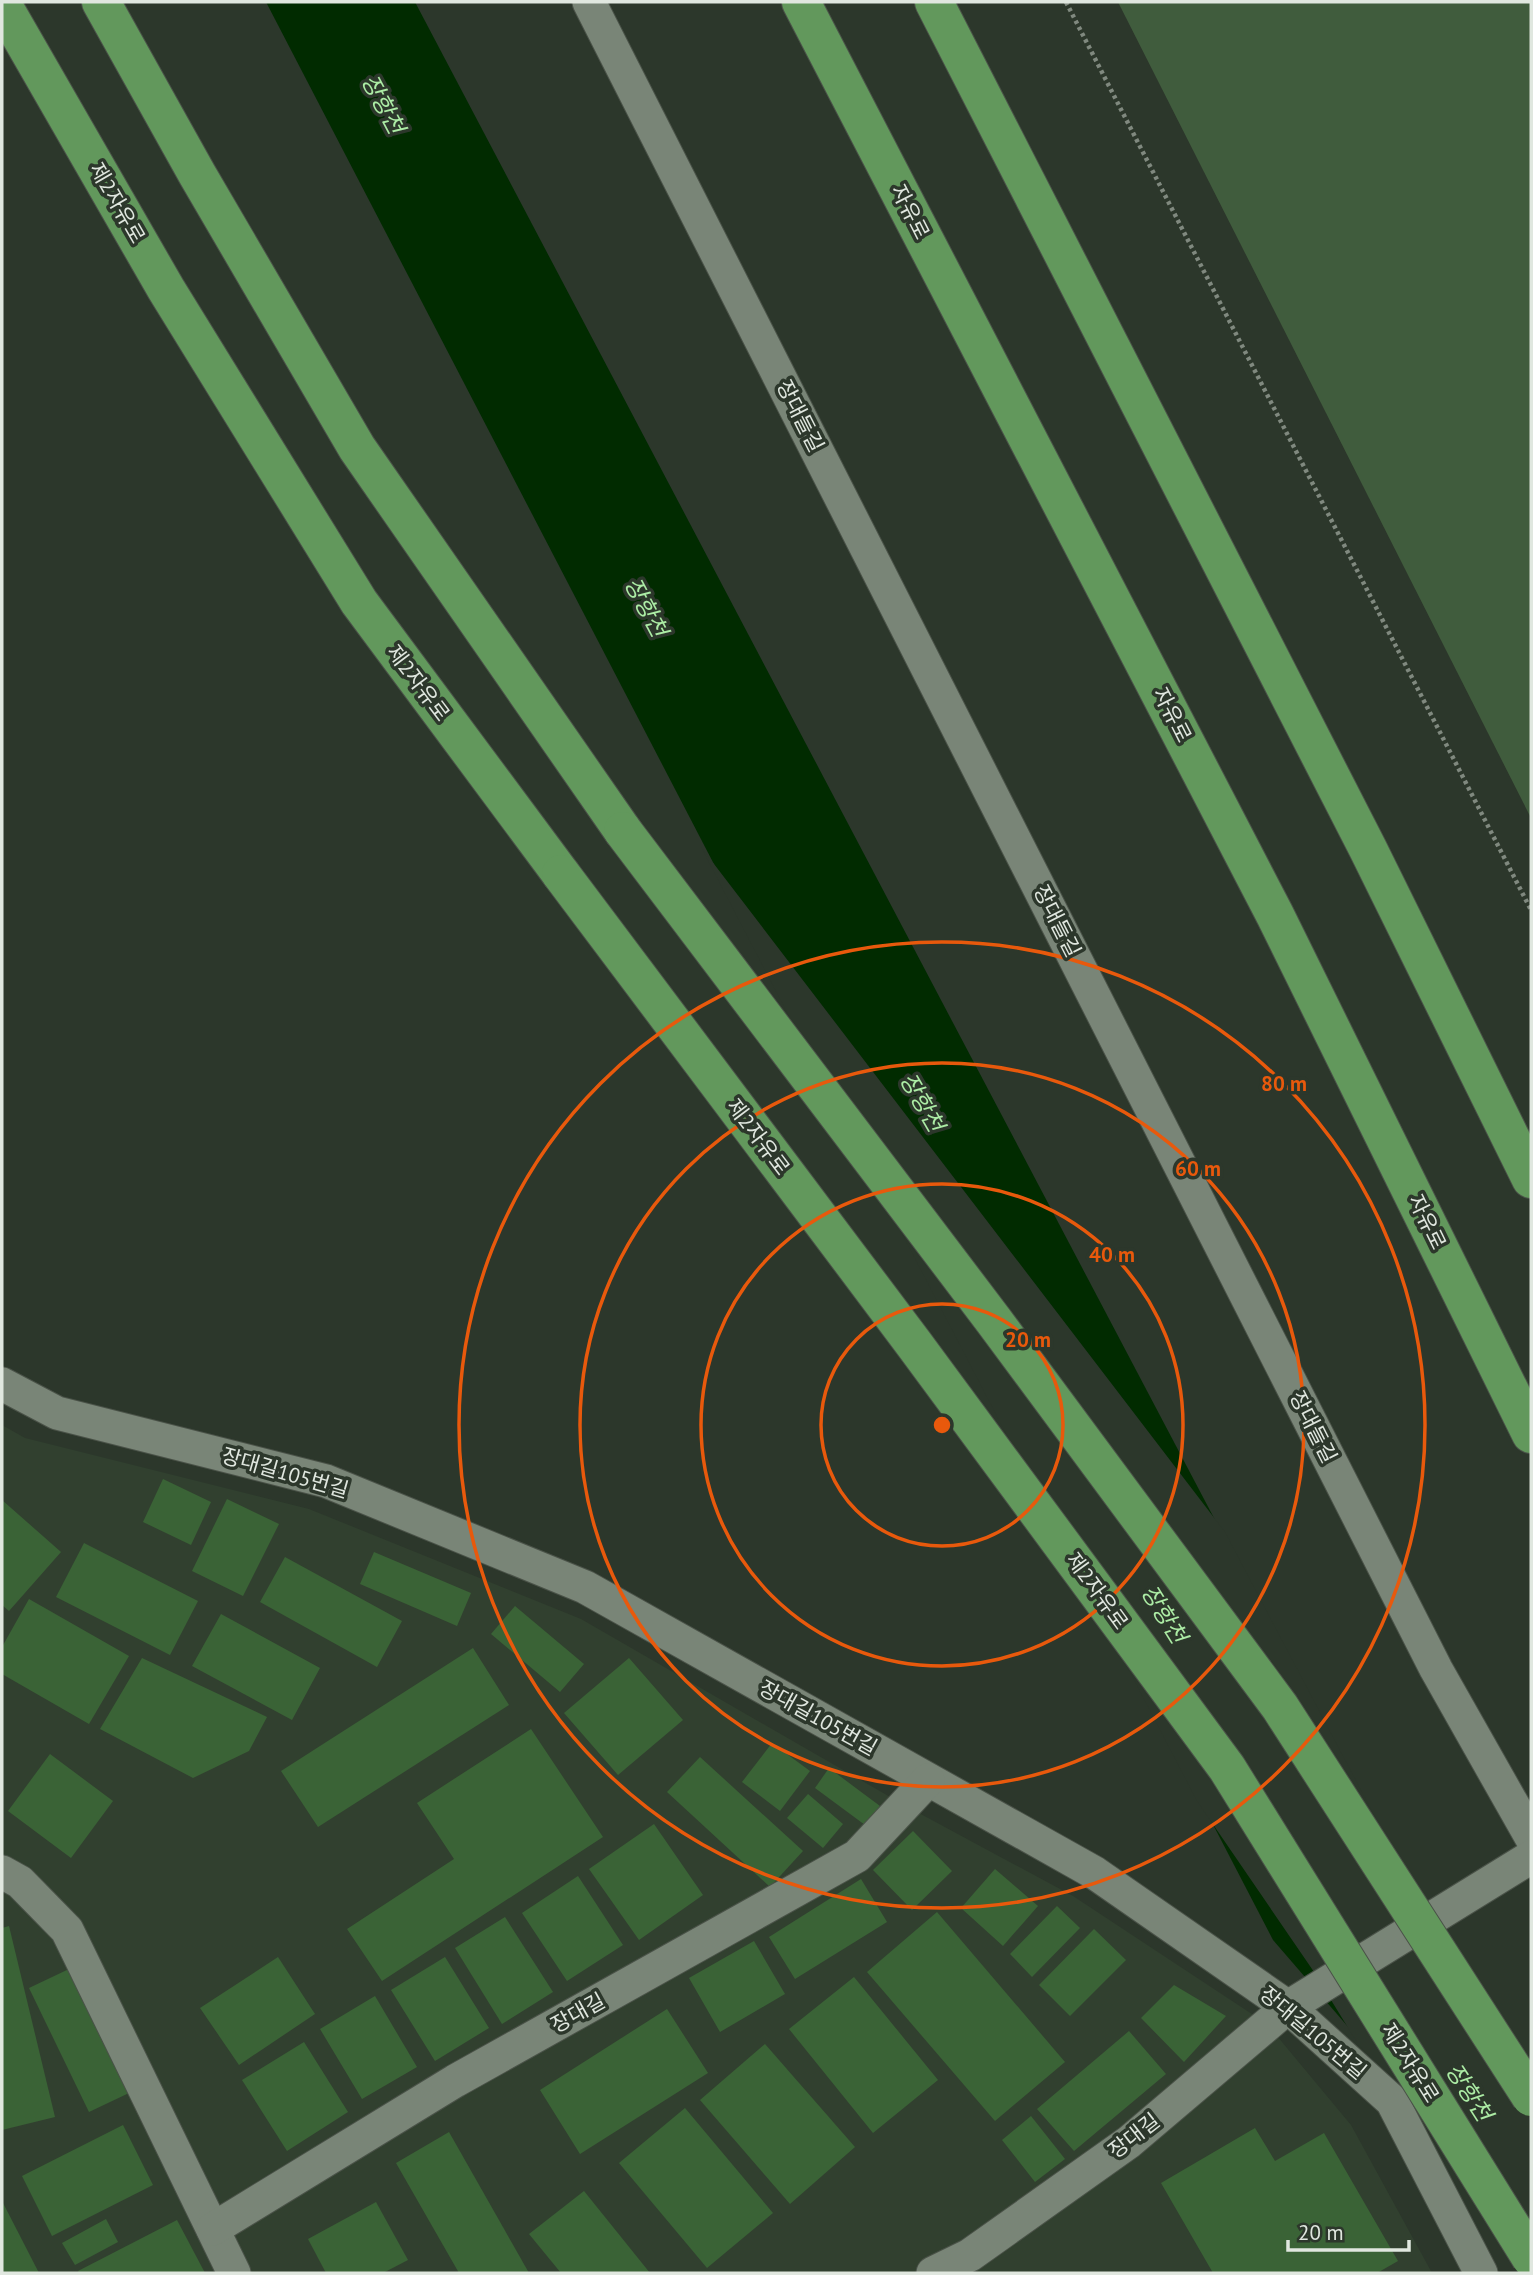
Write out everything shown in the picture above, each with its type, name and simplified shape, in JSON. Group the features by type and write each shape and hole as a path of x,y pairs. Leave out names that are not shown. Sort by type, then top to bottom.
{"highway":[{"path":"101,2 197,174 357,448 623,831 994,1321 1280,1707 1531,2097"},
{"name":"자유로","path":"802,2 1275,915 1531,1434"},
{"path":"934,2 1350,813 1531,1179"},
{"name":"제2자유로","path":"2,4 166,289 359,602 914,1343 1227,1768 1531,2258"}],"street":[{"name":"장대들길","path":"589,2 1436,1669 1526,1853"},
{"name":"장대길105번길","path":"2,1384 57,1413 326,1481 585,1587 1095,1873 1296,2001 1392,2102 1481,2273"},
{"name":"장대길","path":"213,2229 455,2081 857,1856 928,1780"},
{"name":"장대길","path":"933,2273 970,2255 1129,2142 1296,2001 1526,1853"},
{"path":"2,1872 20,1882 67,1930 234,2273"}],"path":[{"path":"1066,2 1531,910"}],"shaded area":[{"path":"1118,2 1531,2 1531,818"},
{"path":"2,1425 25,1438 309,1509 581,1619 904,1805 1073,1896 1267,2024 1351,2125 1432,2273 2,2273"}],"water":[{"name":"장항천","path":"266,2 415,2 1409,1888 1394,2080 1273,1940"}],"pier":[{"path":"701,847 1225,1532 1412,1887 1531,2122 1531,2273 1500,2273 1436,2152 1391,2082 1358,2044 1312,1969 1197,1801"}],"building":[{"path":"163,1479 211,1502 191,1545 143,1522"},
{"path":"227,1499 279,1524 243,1596 192,1571"},
{"path":"2,1500 61,1552 9,1611 2,1605"},
{"path":"84,1543 198,1601 170,1655 56,1597"},
{"path":"374,1552 471,1593 457,1626 360,1584"},
{"path":"285,1557 402,1621 377,1667 260,1602"},
{"path":"29,1599 129,1656 89,1724 2,1674 2,1647"},
{"path":"515,1606 584,1664 560,1692 491,1634"},
{"path":"221,1614 320,1668 292,1720 192,1666"},
{"path":"473,1648 509,1705 318,1827 281,1771"},
{"path":"142,1658 267,1717 249,1751 193,1778 100,1729"},
{"path":"629,1658 683,1720 618,1775 564,1713"},
{"path":"531,1729 603,1837 382,1981 347,1929 454,1859 417,1803"},
{"path":"772,1743 810,1771 780,1811 742,1782"},
{"path":"50,1754 113,1801 71,1858 8,1811"},
{"path":"700,1757 803,1851 770,1887 667,1792"},
{"path":"829,1768 880,1806 865,1825 815,1788"},
{"path":"808,1794 843,1824 823,1848 787,1818"},
{"path":"654,1824 703,1895 639,1940 589,1869"},
{"path":"913,1831 952,1871 912,1910 873,1870"},
{"path":"995,1869 1038,1906 1003,1946 961,1908"},
{"path":"578,1876 623,1945 567,1981 522,1913"},
{"path":"861,1879 887,1922 795,1979 769,1937"},
{"path":"1057,1906 1080,1928 1032,1977 1010,1954"},
{"path":"937,1912 1065,2062 995,2121 867,1972"},
{"path":"505,1917 553,1992 502,2024 455,1948"},
{"path":"9,1926 55,2117 2,2130 2,1928"},
{"path":"1094,1929 1126,1960 1070,2016 1039,1985"},
{"path":"754,1941 785,1994 720,2032 689,1978"},
{"path":"278,1957 315,2014 239,2065 200,2008"},
{"path":"445,1957 489,2028 435,2061 391,1990"},
{"path":"69,1969 129,2093 89,2112 29,1988"},
{"path":"854,1977 938,2080 873,2133 789,2029"},
{"path":"1174,1985 1226,2016 1184,2062 1141,2018"},
{"path":"375,1996 417,2067 362,2099 320,2029"},
{"path":"667,2009 708,2073 580,2154 540,2090"},
{"path":"1129,2031 1166,2074 1074,2151 1037,2109"},
{"path":"304,2042 348,2112 287,2151 242,2080"},
{"path":"765,2044 855,2147 790,2204 700,2100"},
{"path":"685,2108 773,2213 707,2268 619,2163"},
{"path":"1031,2116 1065,2159 1035,2182 1002,2140"},
{"path":"123,2125 153,2185 52,2236 22,2176"},
{"path":"1255,2128 1275,2161 1324,2133 1398,2261 1377,2273 1213,2273 1161,2183"},
{"path":"449,2132 529,2273 459,2273 396,2163"},
{"path":"584,2191 650,2273 561,2273 529,2234"},
{"path":"2,2201 39,2273 2,2273"},
{"path":"376,2202 408,2260 383,2273 326,2273 308,2239"},
{"path":"106,2219 118,2242 75,2265 62,2243"},
{"path":"177,2220 205,2273 79,2273 78,2271"}]}
